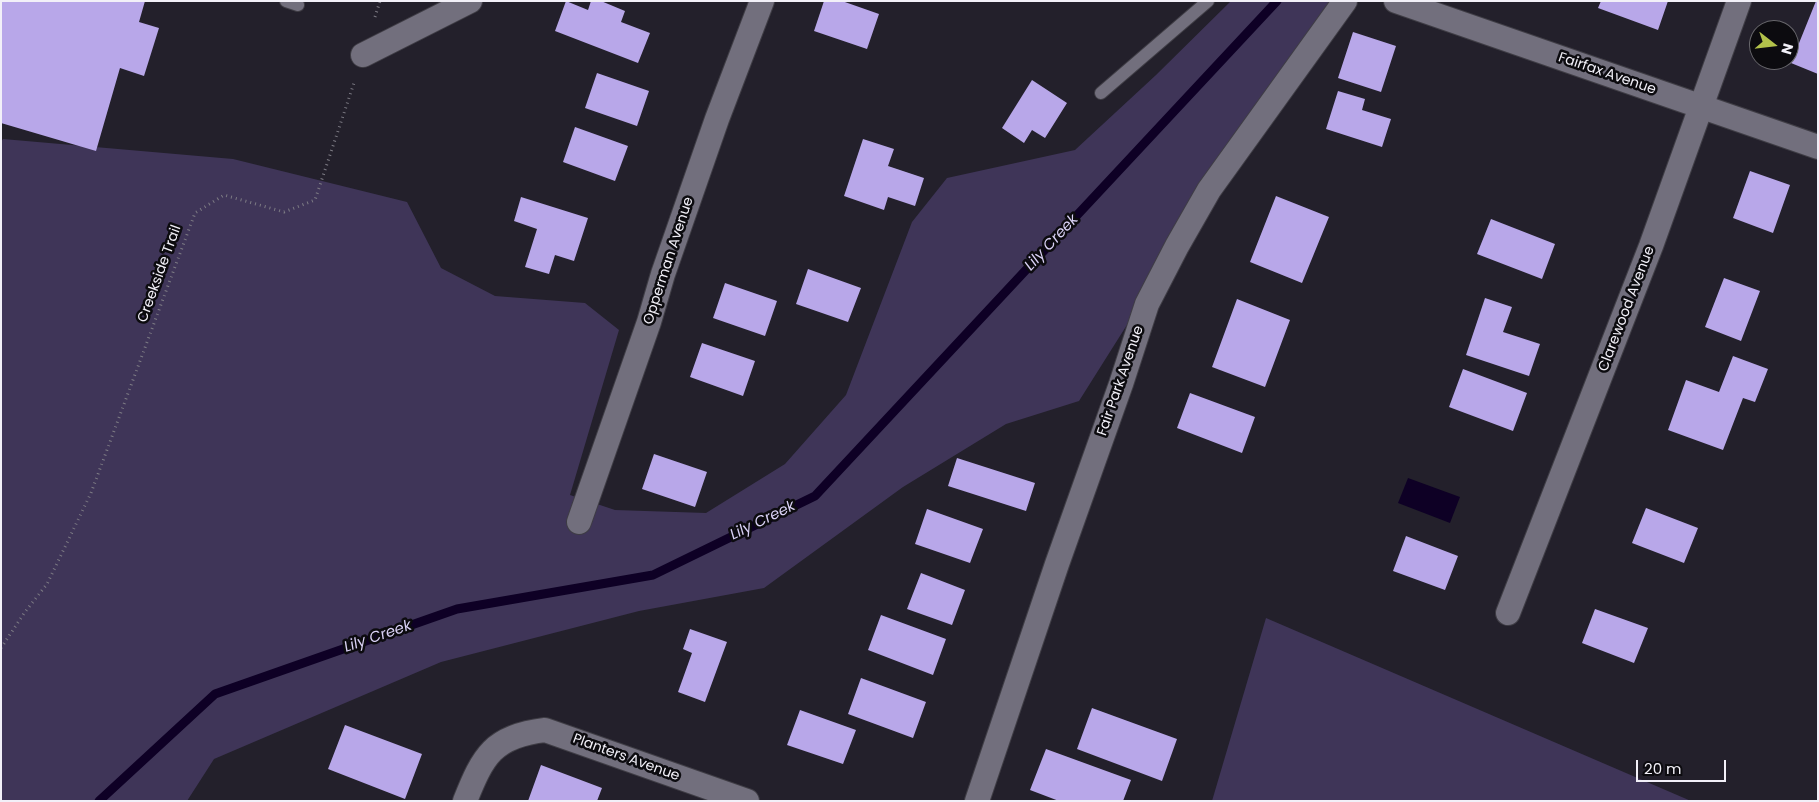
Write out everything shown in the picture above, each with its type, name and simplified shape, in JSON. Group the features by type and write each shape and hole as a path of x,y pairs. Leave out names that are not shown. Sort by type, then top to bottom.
{"street":[{"path":"363,55 470,1"},
{"name":"Opperman Avenue","path":"579,522 717,119 762,1"},
{"name":"Fair Park Avenue","path":"977,801 1147,304 1209,190 1345,1"},
{"name":"Fairfax Avenue","path":"1396,1 1818,148"},
{"name":"Clarewood Avenue","path":"1508,613 1651,246 1739,1"},
{"name":"Planters Avenue","path":"464,801 477,770 489,753 504,741 525,732 545,730 747,801"}],"lane":[{"path":"1101,93 1208,1"}],"path":[{"name":"Creekside Trail","path":"1,648 25,612 48,584 91,493 195,213 224,194 284,212 315,200 380,1"}],"shaded area":[{"path":"1231,1 1331,1 1079,401 1006,424 903,487 764,588 639,611 441,662 214,759 187,801 1,801 1,142 3,139 233,159 407,202 441,268 495,296 585,303 619,330 570,495 615,510 706,513 785,464 846,395 912,222 947,178 1075,150 1156,75"},
{"path":"1408,478 1460,497 1450,523 1398,503"},
{"path":"1266,618 1691,801 1212,801"}],"building":[{"path":"1,1 145,1 139,22 159,28 144,76 120,68 96,151 1,123"},
{"path":"566,1 588,10 591,1 601,1 625,11 621,22 650,33 638,63 555,31"},
{"path":"824,1 842,1 879,14 867,49 814,31"},
{"path":"1601,1 1668,1 1658,30 1598,8"},
{"path":"1816,1 1818,1 1818,74 1799,66 1799,43"},
{"path":"1353,32 1396,46 1381,92 1338,78"},
{"path":"597,73 649,91 637,126 585,108"},
{"path":"1032,80 1067,103 1045,138 1032,130 1024,143 1002,128"},
{"path":"1338,91 1365,99 1362,110 1391,119 1382,147 1326,129"},
{"path":"575,127 628,146 615,181 563,162"},
{"path":"863,139 894,149 888,166 924,178 915,206 888,197 884,210 844,196"},
{"path":"1750,171 1790,185 1773,233 1733,218"},
{"path":"1276,196 1329,217 1302,283 1250,262"},
{"path":"521,197 588,218 574,261 555,255 549,274 525,267 537,229 514,221"},
{"path":"1491,219 1555,244 1542,279 1477,254"},
{"path":"808,269 861,288 848,322 796,304"},
{"path":"1724,278 1760,291 1741,341 1705,327"},
{"path":"725,283 777,301 765,336 713,318"},
{"path":"1485,298 1512,307 1503,332 1540,344 1529,376 1466,355"},
{"path":"1237,299 1290,320 1265,387 1212,367"},
{"path":"702,343 755,361 743,396 690,377"},
{"path":"1733,356 1768,369 1755,402 1743,398 1723,450 1668,430 1686,380 1719,392"},
{"path":"1463,369 1527,393 1513,431 1449,407"},
{"path":"1190,393 1255,417 1242,453 1177,428"},
{"path":"654,454 707,472 695,507 642,489"},
{"path":"957,458 1035,483 1026,511 948,486"},
{"path":"1646,508 1698,528 1684,563 1632,543"},
{"path":"927,509 983,529 970,563 915,544"},
{"path":"1406,536 1458,556 1445,590 1393,571"},
{"path":"921,573 965,590 952,625 907,609"},
{"path":"1595,609 1648,628 1634,663 1582,643"},
{"path":"881,615 946,639 933,675 868,650"},
{"path":"690,629 727,642 705,702 678,692 692,653 683,649"},
{"path":"861,678 926,702 913,738 848,714"},
{"path":"1092,708 1177,739 1162,781 1077,749"},
{"path":"800,710 856,730 843,764 787,745"},
{"path":"345,725 422,754 405,799 328,769"},
{"path":"1046,749 1131,780 1123,801 1059,801 1030,790"},
{"path":"541,765 602,788 597,801 528,801"}],"waterway":[{"name":"Lily Creek","path":"99,801 215,694 457,609 653,575 815,496 1277,1"}]}
